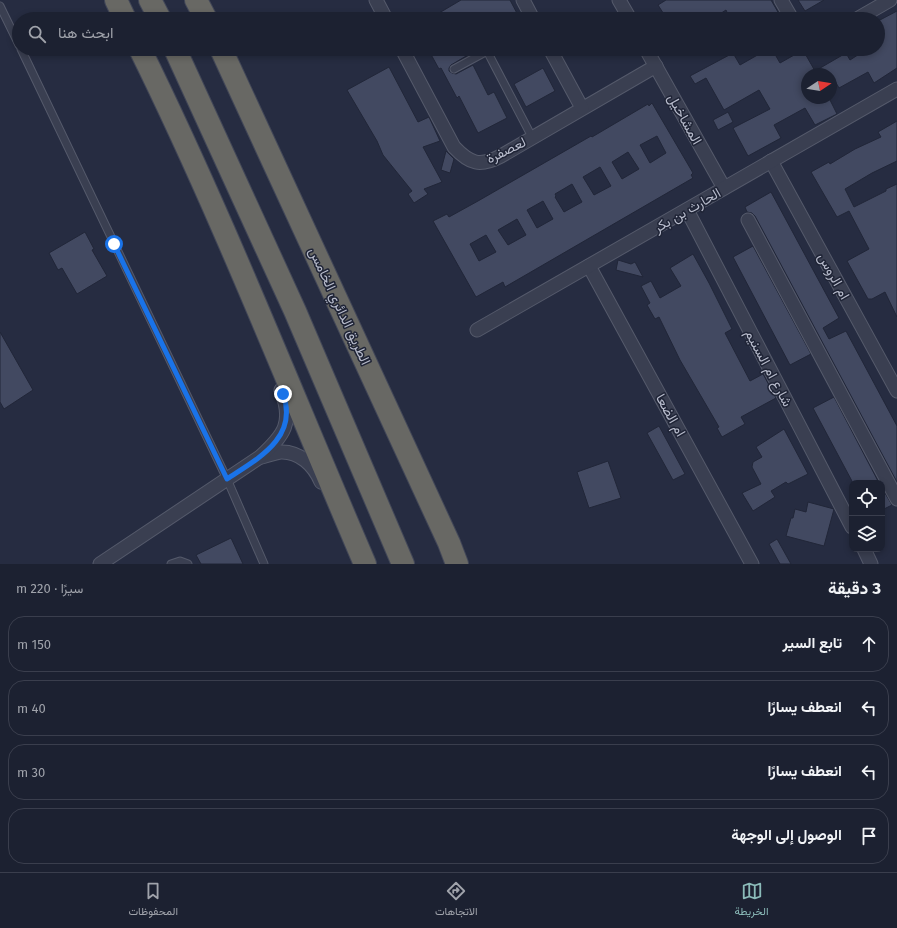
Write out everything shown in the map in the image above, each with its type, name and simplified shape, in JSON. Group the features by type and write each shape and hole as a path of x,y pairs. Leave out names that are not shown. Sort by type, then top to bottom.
{"highway":[{"path":"116,0 122,12"},
{"path":"150,0 156,12"},
{"path":"196,0 202,12"},
{"path":"207,0 211,12"},
{"path":"143,56 185,142 366,564"},
{"path":"178,56 295,311 403,564"},
{"name":"الطريق الدائري الخامس","path":"225,56 458,564"}],"street":[{"path":"376,0 382,12"},
{"path":"523,0 529,12"},
{"path":"619,0 626,12"},
{"path":"781,0 788,12"},
{"path":"869,12 890,0"},
{"name":"لعصفرة","path":"406,56 454,147 463,157 472,161 480,162 491,161 656,66"},
{"path":"554,56 582,108"},
{"name":"المشاخيل","path":"650,56 724,188"},
{"name":"الحارث بن بكر","path":"477,330 771,161 896,93"},
{"name":"ام الروس","path":"771,161 897,391"},
{"name":"شارع ام السنيم","path":"687,210 849,521"},
{"path":"748,220 897,498"},
{"name":"ام الضعا","path":"589,266 752,564"},
{"path":"100,564 260,457 274,444 283,432 286,425 286,402 260,336 255,304"},
{"path":"260,457 276,453 287,453 300,457 313,468 318,475 355,564"},
{"path":"865,552 871,564"}],"lane":[{"path":"0,6 12,31"},
{"path":"24,56 227,479 264,564"},
{"path":"454,69 478,56"},
{"path":"492,56 532,137"},
{"path":"171,564 180,561 188,564"}],"building":[{"path":"461,0 510,0 516,12 441,12"},
{"path":"666,0 771,0 778,12 727,12 726,10 723,12 662,12 658,5"},
{"path":"798,0 824,0 805,11"},
{"path":"897,11 897,68 874,83 868,72 839,88 837,84 837,68 820,68 841,56 848,56 850,60 856,56 885,56 885,17"},
{"path":"432,56 466,56 451,65 449,71 456,74 473,65 488,95 494,92 507,118 478,133 459,96 457,98 441,68 439,69"},
{"path":"727,56 735,56 740,65 756,56 776,56 780,63 792,56 806,56 813,68 801,68 801,104 832,104 837,114 815,125 805,108 774,125 781,138 748,156 733,128 770,109 759,90 724,110 706,78 695,84 690,76"},
{"path":"389,67 418,122 429,117 440,141 423,147 442,182 424,189 428,194 414,203 408,194 412,191 383,155 377,141 347,90"},
{"path":"543,68 555,91 526,107 514,84"},
{"path":"652,103 693,173 691,175 693,178 505,287 503,282 476,297 433,221 447,214 449,217 648,104 649,106","holes":["657,136 666,153 650,163 640,145","628,152 639,169 622,179 612,162","600,167 611,186 594,195 583,177","572,184 582,202 564,212 555,197 555,194","543,201 553,219 537,228 527,210","517,219 526,235 508,245 498,230","486,235 496,252 479,261 470,244"]},
{"path":"728,112 733,122 718,130 713,120"},
{"path":"897,121 897,161 872,173 845,189 854,207 897,184 897,317 885,292 872,299 868,299 847,261 869,249 849,211 837,217 811,172 829,162 830,164 855,149 881,137 878,132"},
{"path":"446,151 454,159 450,173 441,170"},
{"path":"771,192 839,318 823,328 829,339 846,331 897,426 897,482 755,216 752,213 747,212 745,207"},
{"path":"85,232 94,249 92,250 107,276 77,294 62,268 58,270 49,253"},
{"path":"753,246 811,354 790,365 733,257"},
{"path":"693,254 732,329 725,333 750,381 763,374 776,398 741,417 745,424 722,437 717,428 719,427 680,360 659,317 655,319 647,305 650,303 641,286 651,281 660,298 681,286 670,268"},
{"path":"618,260 631,264 635,262 643,277 616,270"},
{"path":"0,332 33,390 4,409 0,402"},
{"path":"834,397 877,480 851,480 813,408"},
{"path":"659,426 685,474 673,480 647,433"},
{"path":"784,429 808,474 788,484 786,482 771,491 775,497 753,511 742,493 761,484 752,467 753,462 762,457 756,447"},
{"path":"608,461 621,498 589,508 577,472"},
{"path":"885,493 892,505 885,508"},
{"path":"808,502 834,509 824,546 786,536 795,509 806,512"},
{"path":"231,538 243,564 201,564 196,555"},
{"path":"777,539 791,564 780,564 769,544"}],"route":[{"path":"114,244 227,479 260,457 279,439 286,425 287,418 286,402 283,394"}]}
